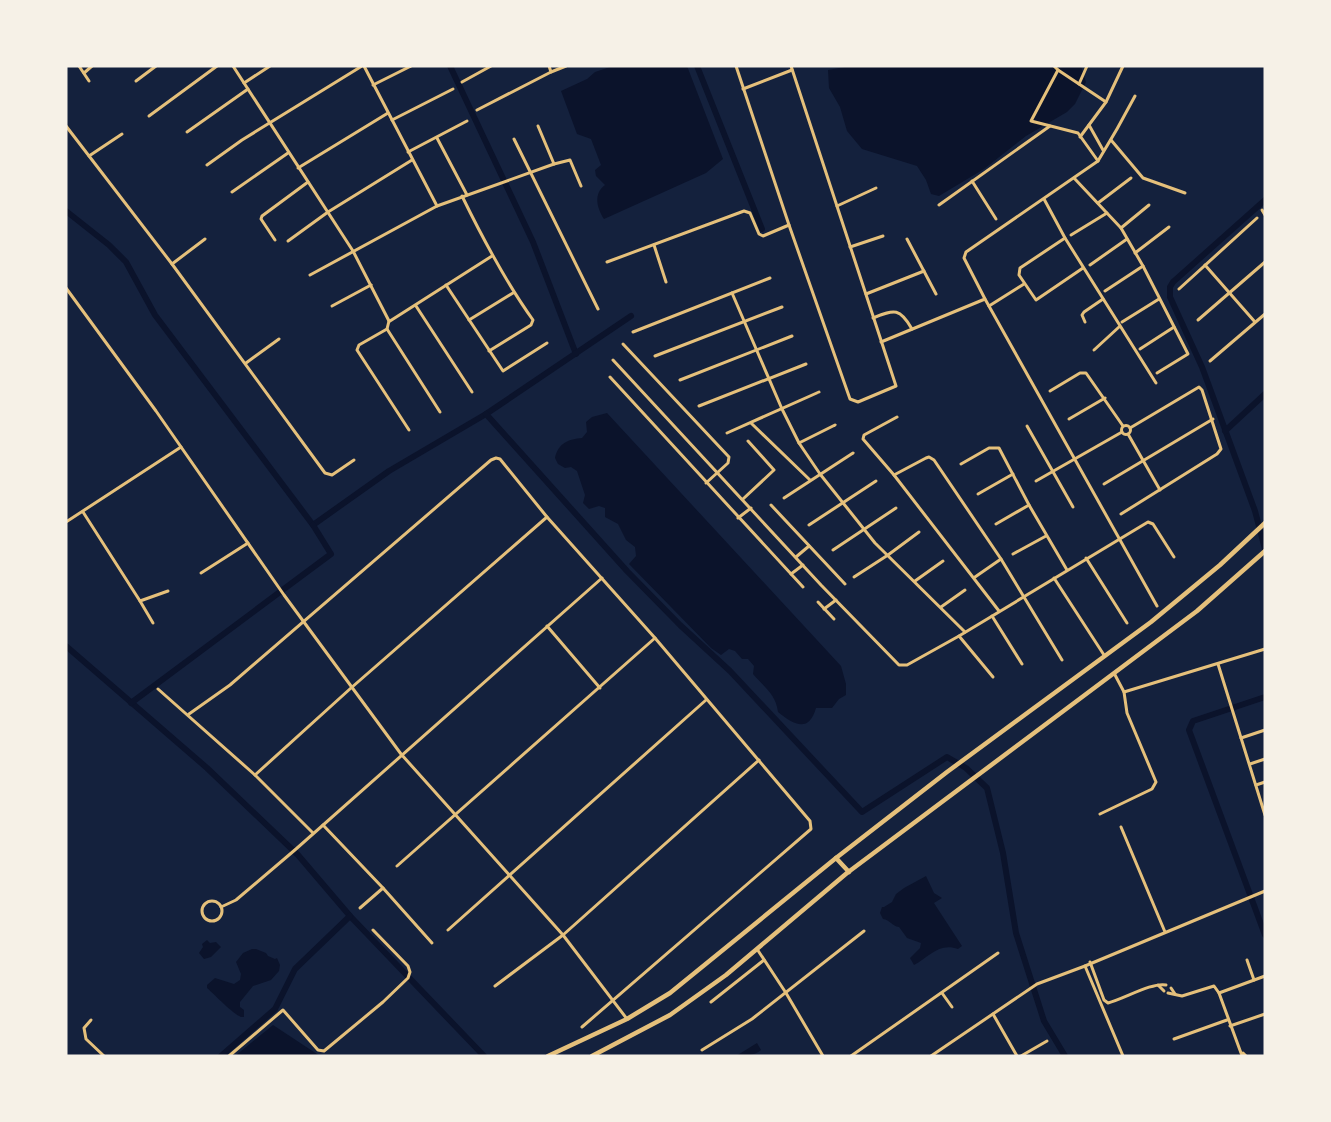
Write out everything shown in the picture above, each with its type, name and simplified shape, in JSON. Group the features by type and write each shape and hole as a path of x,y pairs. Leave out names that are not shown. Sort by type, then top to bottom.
{"main road":[{"path":"548,1056 627,1019 670,993 836,858 947,772 1182,597 1265,523"},
{"path":"592,1056 670,1015 726,975 849,872 1197,611 1265,551"},
{"path":"836,858 849,872"}],"street":[{"path":"80,66 89,81"},
{"path":"84,73 92,66"},
{"path":"136,81 156,66"},
{"path":"149,116 217,66"},
{"path":"233,66 353,251 389,321 387,329 359,345 357,350 409,430"},
{"path":"244,83 270,66"},
{"path":"207,165 242,140 270,125 363,66 437,206"},
{"path":"374,85 411,66"},
{"path":"462,82 491,66"},
{"path":"549,66 551,72"},
{"path":"477,110 566,66"},
{"path":"736,66 743,89 789,225 850,399 858,402 896,386 791,68 743,89"},
{"path":"1054,66 1106,102"},
{"path":"1079,84 1087,66"},
{"path":"1080,137 1106,102 1123,66"},
{"path":"1058,70 1031,121 1078,133 1098,161"},
{"path":"187,132 248,89"},
{"path":"392,120 453,89"},
{"path":"1135,96 1098,161 964,255 985,299 1156,606"},
{"path":"298,168 388,113"},
{"path":"408,152 467,122"},
{"path":"1089,125 1103,150"},
{"path":"66,126 246,363 325,473 332,475 354,460"},
{"path":"537,126 554,164"},
{"path":"939,205 1050,126"},
{"path":"89,156 122,134"},
{"path":"437,137 467,195"},
{"path":"514,139 598,309"},
{"path":"1111,141 1143,178 1185,193"},
{"path":"232,192 288,153"},
{"path":"288,240 328,212 412,160"},
{"path":"310,275 437,206 554,164 571,161 581,186"},
{"path":"1074,178 1121,228 1188,354 1157,373"},
{"path":"1098,203 1131,178"},
{"path":"972,181 996,219"},
{"path":"275,240 261,219 262,216 308,182"},
{"path":"837,206 876,188"},
{"path":"462,196 513,293 533,320 533,323 489,351"},
{"path":"1044,199 1083,268 1156,383"},
{"path":"1121,228 1149,205"},
{"path":"1262,210 1265,215"},
{"path":"607,262 744,211 750,213 759,234 763,236 789,225"},
{"path":"1071,235 1107,213"},
{"path":"1179,289 1257,218"},
{"path":"1135,253 1168,227"},
{"path":"850,247 883,236"},
{"path":"1065,238 1020,268 1019,275 1024,284 1034,299 1038,299 1083,268"},
{"path":"172,264 205,239"},
{"path":"907,239 936,294"},
{"path":"1090,265 1127,239"},
{"path":"654,245 666,282"},
{"path":"389,321 492,256"},
{"path":"1198,320 1265,262"},
{"path":"1205,265 1255,322"},
{"path":"1105,291 1143,266"},
{"path":"866,294 924,271"},
{"path":"633,332 770,278"},
{"path":"989,306 1024,284"},
{"path":"332,306 371,285"},
{"path":"446,285 501,370 506,371 547,343"},
{"path":"66,288 181,447 280,590 401,754 562,935 627,1019"},
{"path":"469,320 513,293"},
{"path":"732,293 782,409 799,443 820,474 862,529 965,632"},
{"path":"881,342 985,299"},
{"path":"1085,322 1082,317 1084,312 1103,299"},
{"path":"1122,322 1159,299"},
{"path":"416,306 472,392"},
{"path":"655,356 782,307"},
{"path":"873,318 888,312 897,312 905,317 912,329"},
{"path":"1210,362 1265,314"},
{"path":"1094,350 1119,327"},
{"path":"1140,349 1174,327"},
{"path":"387,329 440,412"},
{"path":"680,380 792,336"},
{"path":"246,363 279,339"},
{"path":"622,344 729,457 728,463 706,483"},
{"path":"613,360 719,472 802,565 903,666 959,636 1144,524 1151,522 1174,557"},
{"path":"699,406 806,364"},
{"path":"1050,391 1080,373 1086,373 1124,426 1128,425 1130,428"},
{"path":"610,377 803,587"},
{"path":"1121,514 1220,452 1221,446 1213,418 1202,390 1198,387 1130,428 1128,434"},
{"path":"727,433 819,392"},
{"path":"1068,419 1105,398"},
{"path":"897,417 863,437 999,610"},
{"path":"1104,484 1213,418"},
{"path":"751,423 810,480"},
{"path":"799,443 835,425"},
{"path":"1027,426 1073,507"},
{"path":"1036,481 1122,432 1124,426"},
{"path":"1122,432 1128,434 1160,490"},
{"path":"743,499 774,470 748,441"},
{"path":"66,522 181,447"},
{"path":"961,464 989,448 999,448 1067,570"},
{"path":"784,498 853,453"},
{"path":"189,714 230,685 496,458 500,459 547,517 655,638 810,820 811,829 582,1027"},
{"path":"894,475 926,458 931,458 1001,559 1062,660"},
{"path":"978,494 1013,474"},
{"path":"809,525 876,481"},
{"path":"771,505 845,585"},
{"path":"996,524 1029,505"},
{"path":"738,518 751,508"},
{"path":"833,550 896,508"},
{"path":"83,512 153,623"},
{"path":"255,775 547,517"},
{"path":"854,577 919,532"},
{"path":"1013,554 1046,536"},
{"path":"201,573 248,543"},
{"path":"796,557 809,546"},
{"path":"1086,558 1127,623"},
{"path":"975,577 1001,559"},
{"path":"915,582 943,561"},
{"path":"791,574 802,565"},
{"path":"221,907 236,900 296,849 602,578"},
{"path":"1053,578 1104,655"},
{"path":"941,607 965,590"},
{"path":"140,601 168,591"},
{"path":"824,609 836,600"},
{"path":"818,602 834,619"},
{"path":"992,616 1022,663"},
{"path":"547,626 600,688"},
{"path":"959,636 993,677"},
{"path":"397,866 655,638"},
{"path":"1124,693 1265,650"},
{"path":"1218,664 1265,813"},
{"path":"1100,814 1152,789 1156,782 1127,713 1124,693 1114,673"},
{"path":"158,689 189,714 255,775 313,833"},
{"path":"448,930 706,699"},
{"path":"1241,738 1265,730"},
{"path":"1249,765 1265,759"},
{"path":"495,987 562,935 759,760"},
{"path":"1256,785 1265,782"},
{"path":"322,825 432,943"},
{"path":"1122,827 1165,932"},
{"path":"360,908 383,888"},
{"path":"931,1056 1037,984 1265,891"},
{"path":"213,902 221,907 221,914 215,920 209,921 202,915 202,908 206,903 213,902"},
{"path":"229,1056 283,1010 318,1050 324,1051 383,1002 409,976 408,966 374,930"},
{"path":"702,1050 752,1019 864,931"},
{"path":"757,949 823,1056"},
{"path":"851,1056 998,954"},
{"path":"711,1002 764,960"},
{"path":"1247,960 1254,980"},
{"path":"1090,962 1104,1000 1108,1003 1163,983 1166,985"},
{"path":"1085,966 1123,1056"},
{"path":"1219,993 1265,976"},
{"path":"1158,985 1164,991"},
{"path":"1168,993 1182,996 1214,986 1219,993 1241,1055 1244,1053 1246,1056"},
{"path":"1172,988 1175,994"},
{"path":"942,993 952,1007"},
{"path":"993,1014 1019,1056 1047,1041"},
{"path":"1230,1026 1265,1014"},
{"path":"91,1020 84,1028 86,1039 104,1056"},
{"path":"1174,1039 1227,1020"}],"water":[{"path":"613,66 687,66 723,159 706,173 604,219 597,201 605,185 596,176 595,170 601,165 591,139 577,134 561,91 587,79 595,72"},
{"path":"850,66 1081,66 1086,82 1075,104 1067,112 1026,136 984,169 939,196 931,194 917,166 862,149 847,131 840,107 829,88 828,70"},
{"path":"607,413 841,666 846,684 846,695 839,699 832,708 816,708 813,716 805,724 795,723 784,717 778,712 772,695 753,674 754,666 748,659 742,659 735,651 729,649 721,655 711,648 629,564 636,556 635,547 626,540 618,524 605,517 605,508 599,506 589,509 583,503 585,495 577,471 558,464 555,458 561,445 573,439 582,438 587,432 586,422 592,417"},
{"path":"926,876 934,893 942,898 934,903 962,946 958,949 945,947 934,951 914,965 910,958 920,948 921,943 907,938 899,927 883,919 880,913 882,907 892,902 896,894"},
{"path":"207,940 210,943 216,942 221,947 211,957 204,959 199,953 203,947 202,944"},
{"path":"252,949 277,958 280,965 279,971 271,980 253,986 240,1002 240,1007 244,1010 244,1017 241,1017 219,1000 207,988 207,985 215,978 234,984 240,980 241,974 236,962 243,953"},
{"path":"273,1025 320,1056 235,1056"},
{"path":"757,1043 761,1050 758,1052 736,1056"}],"waterway":[{"path":"450,66 533,242 576,354"},
{"path":"697,66 762,229"},
{"path":"1265,200 1170,287 1170,297 1202,367 1255,511 1265,549"},
{"path":"66,211 109,245 126,262 155,315 313,525 389,471 486,414 631,316"},
{"path":"1225,431 1265,394"},
{"path":"486,414 627,571 680,625 730,671 862,812 947,757 966,768 987,788 1003,853 1016,933 1044,1021 1065,1056"},
{"path":"131,703 331,554 313,525"},
{"path":"66,646 207,768 298,855 350,916 484,1056"},
{"path":"1265,697 1193,721 1189,730 1265,935"},
{"path":"221,1056 275,1009 295,969 350,916"}]}
